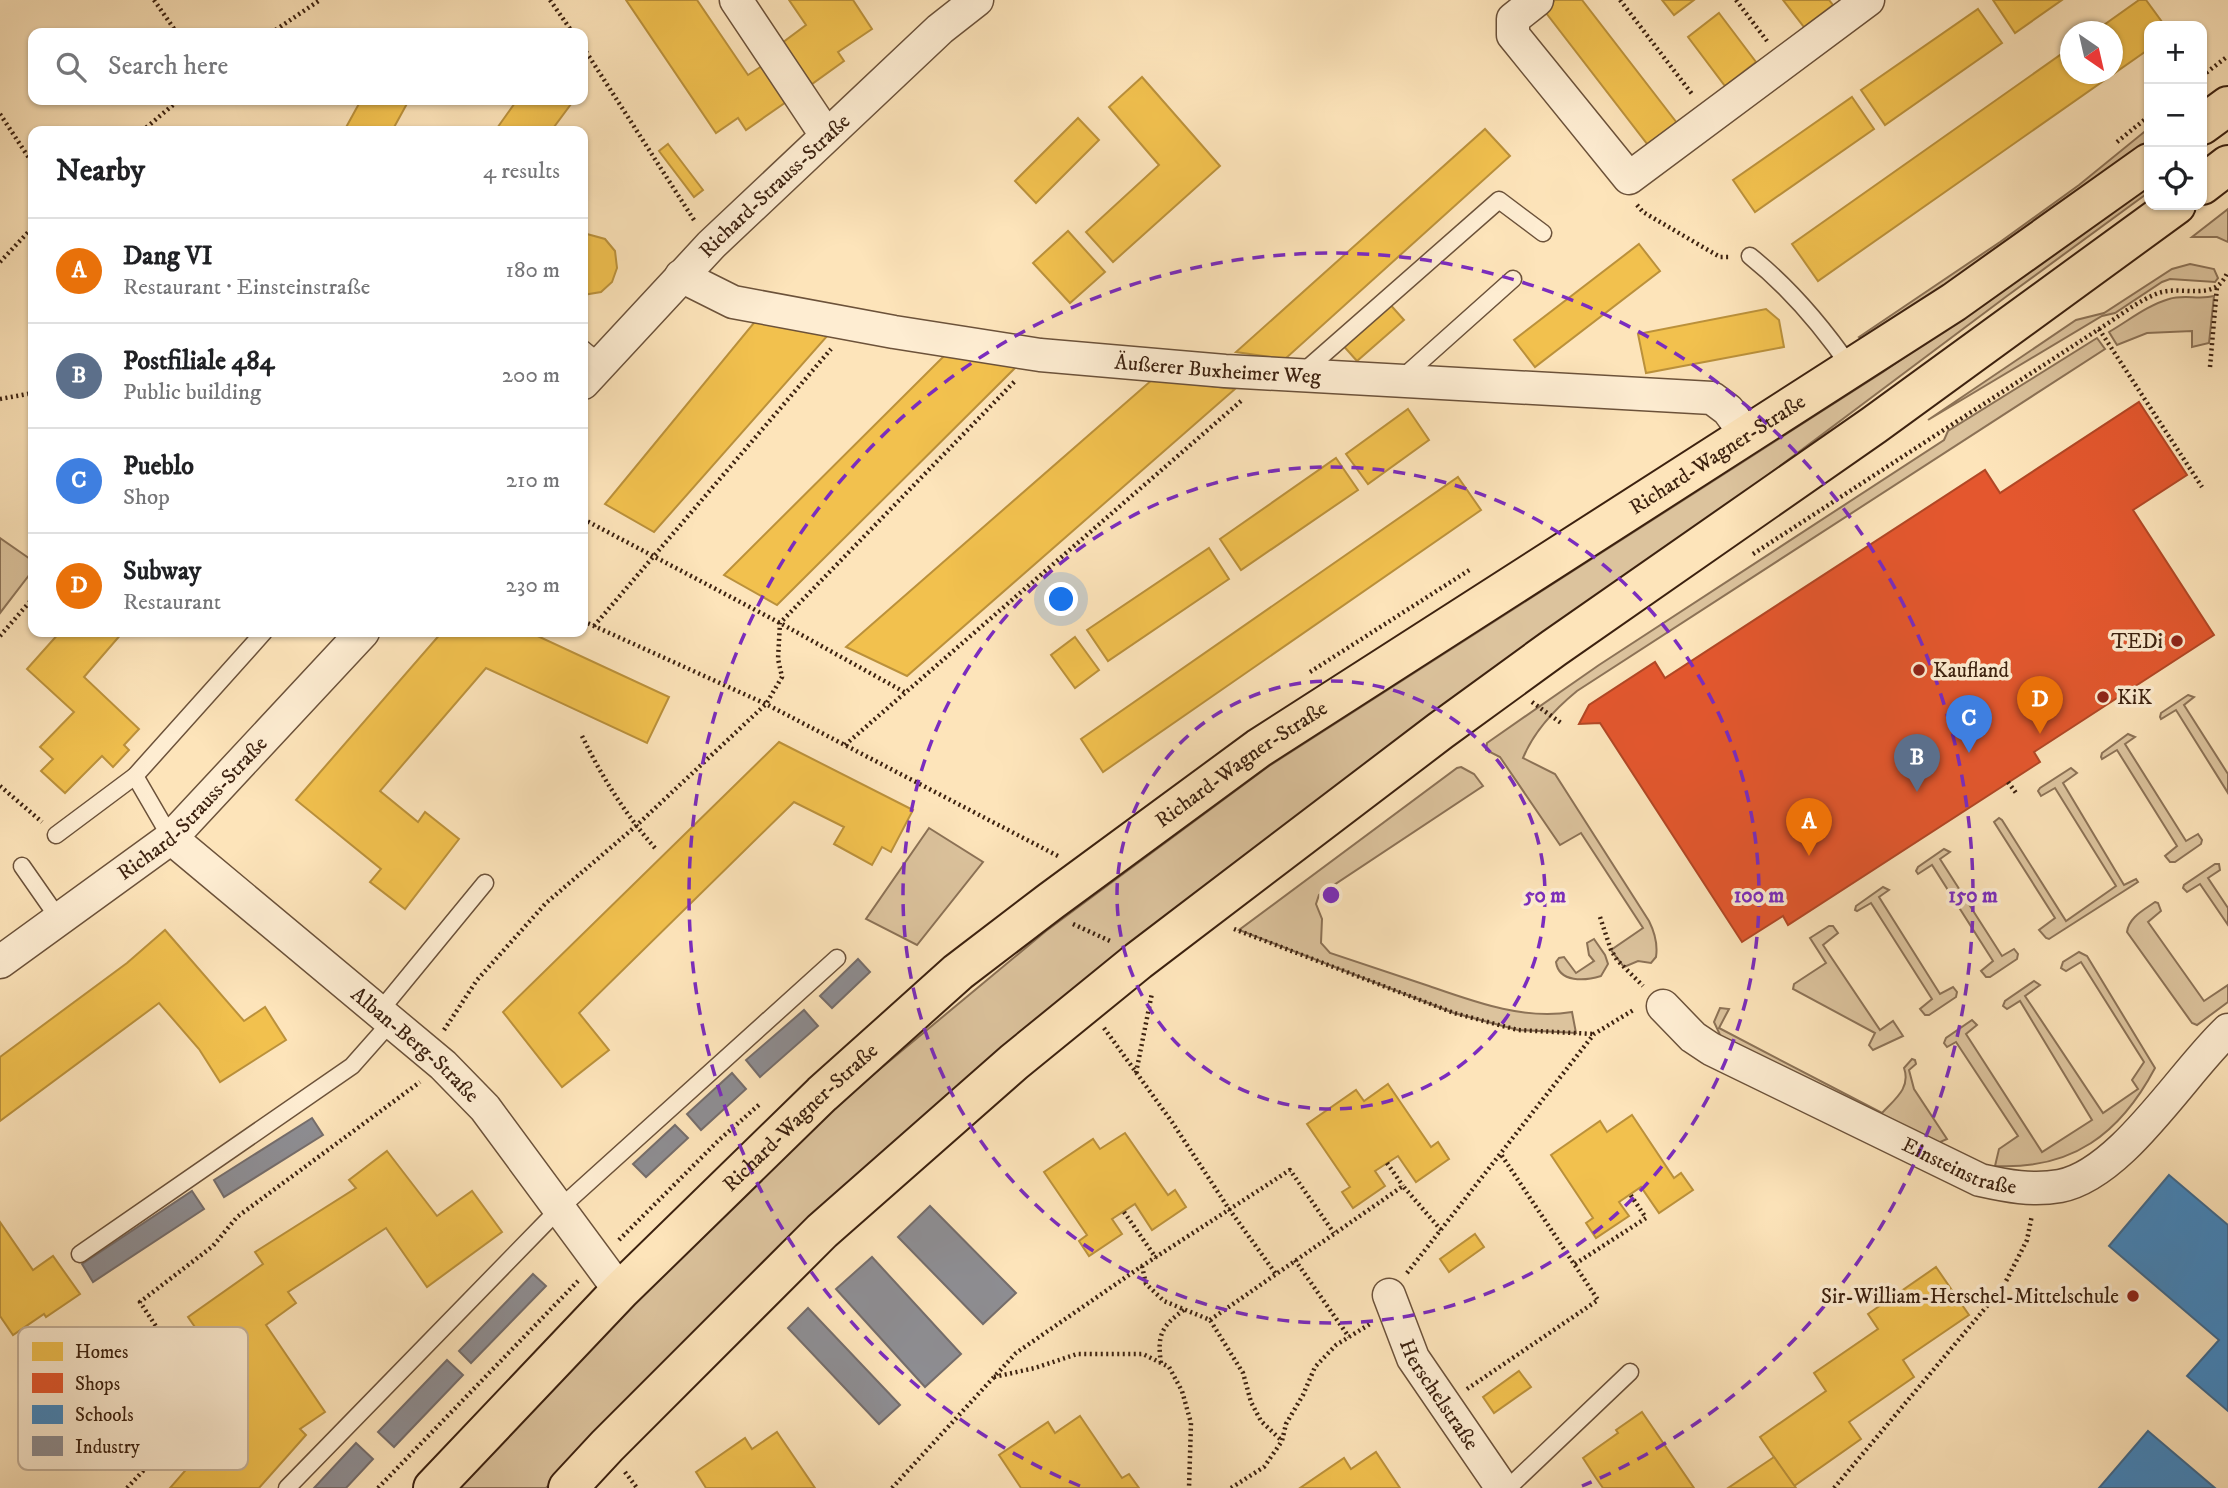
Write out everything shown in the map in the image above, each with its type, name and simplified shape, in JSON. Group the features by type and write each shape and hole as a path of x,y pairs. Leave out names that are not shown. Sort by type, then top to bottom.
{"main road":[{"path":"2207,121 2228,106"},
{"path":"2207,181 2228,165"},
{"name":"Richard-Wagner-Straße","path":"433,1488 620,1291 719,1192 885,1035 958,972 1259,748 1965,294 2144,167"},
{"path":"568,1488 822,1231 993,1080 1138,961 1440,731 1874,425 2168,210"}],"street":[{"path":"736,0 826,135"},
{"name":"Richard-Strauss-Straße","path":"589,365 826,135 940,29 978,0"},
{"path":"1537,0 1513,19 1513,35 1629,178 1868,0"},
{"name":"Äußerer Buxheimer Weg","path":"681,276 733,302 1040,355 1286,375 1712,398 1728,410 1746,436"},
{"name":"Richard-Strauss-Straße","path":"0,962 171,838 358,637"},
{"name":"Alban-Berg-Straße","path":"171,838 433,1057 485,1108 620,1291"},
{"name":"Einsteinstraße","path":"1652,1006 1711,1049 1980,1180 2020,1189 2062,1185 2093,1171 2124,1146 2228,1030"},
{"name":"Herschelstraße","path":"1392,1303 1413,1358 1502,1488"}],"lane":[{"path":"1286,375 1499,200 1543,233"},
{"path":"1750,256 1773,274 1810,313 1851,368"},
{"path":"1399,381 1513,279"},
{"path":"56,835 135,776 260,637"},
{"path":"135,776 171,838"},
{"path":"22,866 59,919"},
{"path":"80,1254 352,1066 385,1017 485,883"},
{"path":"287,1488 560,1208 837,958"},
{"path":"1508,1488 1630,1373"}],"path":[{"path":"154,0 174,28"},
{"path":"278,28 320,0"},
{"path":"550,0 570,28"},
{"path":"1620,0 1710,118"},
{"path":"1736,0 1783,63"},
{"path":"588,55 711,245"},
{"path":"2207,72 2228,56"},
{"path":"148,126 173,105"},
{"path":"0,114 28,156"},
{"path":"1629,178 1629,194 1643,212 1720,257 1750,256"},
{"path":"0,262 28,232"},
{"path":"1744,559 2156,294 2176,290 2201,292 2217,287 2224,281 2228,271"},
{"path":"2210,367 2217,287"},
{"path":"594,626 852,324"},
{"path":"2099,329 2202,486"},
{"path":"156,1327 140,1302 213,1246 237,1217 433,1057 443,1031 477,979 546,903 636,826 766,704 782,677 778,659 780,623 1040,355"},
{"path":"845,745 1286,375"},
{"path":"0,399 28,394"},
{"path":"588,522 906,693"},
{"path":"0,636 28,604"},
{"path":"588,623 766,704 1058,856"},
{"path":"1522,709 1543,694"},
{"path":"1532,702 1562,723"},
{"path":"582,736 603,778 636,826 655,848"},
{"path":"2008,782 2016,793"},
{"path":"0,786 56,835"},
{"path":"1051,901 1067,921 1123,946 1154,983 1136,1073"},
{"path":"1231,1488 1264,1467 1282,1441 1286,1424 1315,1367 1336,1345 1392,1303 1441,1230 1594,1034 1652,1006 1611,950 1600,917"},
{"path":"1228,926 1454,1013 1518,1030 1594,1034"},
{"path":"1085,1004 1172,1122 1276,1274"},
{"path":"1444,1405 1598,1300 1500,1153"},
{"path":"1387,1163 1441,1230"},
{"path":"891,1488 1016,1353 1142,1266 1290,1170 1334,1233"},
{"path":"1210,1320 1403,1186"},
{"path":"1834,1488 2003,1287 2027,1240 2039,1187"},
{"path":"1575,1265 1646,1218 1630,1195"},
{"path":"1124,1212 1156,1258"},
{"path":"1295,1260 1349,1337"},
{"path":"1142,1266 1146,1284 1164,1301 1210,1320 1243,1373 1251,1402 1261,1422 1282,1441"},
{"path":"1161,1363 1161,1334 1167,1322 1185,1310"},
{"path":"993,1377 1035,1368 1077,1354 1143,1354 1170,1367 1182,1391 1191,1423 1189,1488"},
{"path":"127,1488 145,1470"}],"shaded area":[{"path":"2144,132 2144,146 2084,191 1864,341 1859,337 2000,242 2079,185"},
{"path":"2144,189 2144,196 1144,942 718,1314 546,1488 448,1488 556,1371 839,1103 1046,931 1269,766 1883,372"},
{"path":"2228,209 2228,242 2217,237 2192,237"},
{"path":"2190,264 2214,269 2218,278 2215,282 2170,279 2162,282 2115,313 2102,316 1928,420 2076,320 2104,313 2172,269"},
{"path":"2214,296 2209,343 2192,347 2192,331 2147,333 2117,345 2109,332 2146,309 2169,299"},
{"path":"2097,338 2105,349 1577,691 1539,730 1523,758 1555,774 1653,930 1656,957 1651,963 1638,961 1624,967 1611,950 1643,928 1581,833 1560,845 1500,757 1486,750 1487,743 1599,665 1944,440 1948,431"},
{"path":"0,538 28,558 28,577 0,613"},
{"path":"2188,695 2194,697 2184,705 2228,774 2228,793 2176,710 2161,719 2160,717 2161,713"},
{"path":"2128,734 2135,737 2125,744 2186,841 2198,834 2202,840 2201,844 2175,862 2170,862 2165,856 2177,846 2117,750 2102,759 2101,757 2102,753"},
{"path":"1461,767 1474,774 1483,786 1319,895 1316,904 1322,919 1321,943 1330,953 1499,1008 1535,1014 1572,1012 1576,1033 1518,1030 1454,1013 1239,930"},
{"path":"2071,768 2077,773 2063,783 2124,885 2136,879 2138,882 2049,939 2039,930 2055,918 1994,822 1999,818 2002,820 2066,921 2116,886 2055,788 2041,796 2038,791"},
{"path":"929,828 983,862 917,945 866,919"},
{"path":"1944,849 1950,852 1940,859 2002,956 2014,949 2018,954 2017,959 1990,977 1986,977 1981,971 1993,961 1932,865 1918,874 1916,871"},
{"path":"2215,864 2219,864 2220,870 2208,878 2228,908 2228,925 2200,884 2187,892 2183,888"},
{"path":"1883,887 1889,890 1879,897 1940,994 1953,987 1957,992 1956,997 1929,1015 1925,1015 1920,1009 1932,999 1871,903 1855,910 1856,906"},
{"path":"2155,902 2161,911 2148,922 2204,1001 2228,985 2228,1002 2197,1025 2192,1023 2127,932 2134,918"},
{"path":"1833,926 1838,933 1823,945 1880,1030 1893,1021 1903,1036 1873,1050 1869,1045 1875,1033 1793,989 1794,984 1826,963 1810,938"},
{"path":"1594,939 1608,964 1601,976 1574,979 1562,974 1556,962 1559,958 1564,957 1576,973 1594,961 1589,955 1587,943"},
{"path":"2079,952 2087,956 2155,1068 2126,1112 2091,1143 2048,1162 2023,1166 1995,1166 1999,1149 2018,1136 1956,1042 1947,1047 1944,1043 1946,1038 1972,1020 1977,1025 1966,1034 2042,1152 2092,1120 2020,1001 2007,1009 2003,1006 2005,1001 2034,981 2040,985 2025,996 2103,1113 2138,1089 2132,1080 2144,1062 2081,962 2066,971 2061,968 2063,962"},
{"path":"1720,1008 1729,1009 1719,1028 1882,1113 1904,1087 1904,1068 1912,1059 1915,1060 1916,1064 1909,1070 1914,1089 1947,1139 1938,1143 1721,1037 1714,1022"}],"building: Homes":[{"path":"626,0 697,0 748,75 765,64 789,100 746,130 738,118 716,133"},
{"path":"789,0 853,0 872,29 838,52 844,61 812,84 782,43 806,25"},
{"path":"1555,0 1582,0 1677,123 1648,145 1543,9"},
{"path":"1662,0 1694,0 1674,15"},
{"path":"1783,0 1829,0 1833,5 1804,27"},
{"path":"1993,0 2062,0 2015,33"},
{"path":"2139,0 2146,0 2161,21 2144,21 2144,53 2123,67 2123,21 2109,21"},
{"path":"1978,9 2002,43 1885,125 1861,90"},
{"path":"1719,13 1756,62 1725,86 1688,37"},
{"path":"2060,55 2060,84 2099,84 1818,281 1792,244"},
{"path":"1142,77 1220,166 1113,262 1086,232 1159,165 1109,107"},
{"path":"1852,97 1874,129 1755,212 1733,180"},
{"path":"358,105 406,105 395,126 347,126"},
{"path":"513,105 570,105 555,126 499,126"},
{"path":"1078,118 1099,140 1036,203 1015,181"},
{"path":"1485,129 1510,156 1285,359 1236,352"},
{"path":"668,144 703,190 694,197 659,151"},
{"path":"1068,231 1105,272 1070,303 1033,263"},
{"path":"588,234 605,239 615,251 617,268 612,282 601,292 588,294"},
{"path":"1639,244 1660,271 1535,367 1514,340"},
{"path":"1387,301 1404,320 1357,361 1340,342"},
{"path":"1766,309 1779,320 1784,347 1646,373 1638,334"},
{"path":"762,313 836,326 654,532 605,504"},
{"path":"946,354 1023,360 777,605 724,575"},
{"path":"1153,379 1235,389 907,676 846,647"},
{"path":"1408,409 1429,440 1368,484 1346,454"},
{"path":"1336,458 1358,490 1241,570 1220,539"},
{"path":"1458,477 1481,510 1103,772 1081,739"},
{"path":"1209,548 1229,579 1108,661 1087,630"},
{"path":"56,637 119,637 84,677 139,729 124,745 129,750 113,767 102,756 65,793 41,771 53,759 40,747 74,712 27,669"},
{"path":"438,637 540,637 669,697 647,743 486,668 380,791 418,822 425,812 459,839 405,909 370,882 381,869 296,800"},
{"path":"1075,637 1099,670 1075,688 1051,655"},
{"path":"779,742 913,810 891,852 882,847 872,865 834,844 844,827 794,802 579,1013 609,1050 562,1087 503,1012"},
{"path":"165,930 244,1021 265,1007 286,1040 220,1082 199,1049 159,1003 0,1121 0,1057 127,963"},
{"path":"1388,1084 1431,1147 1438,1142 1449,1159 1416,1182 1398,1156 1375,1171 1385,1186 1353,1208 1342,1192 1350,1187 1307,1124 1356,1090 1364,1101"},
{"path":"1632,1115 1674,1178 1681,1173 1693,1190 1659,1213 1641,1187 1619,1202 1629,1216 1596,1238 1586,1223 1593,1218 1551,1155 1600,1121 1607,1132"},
{"path":"1125,1133 1168,1195 1175,1190 1186,1207 1152,1230 1135,1204 1112,1219 1122,1234 1089,1256 1079,1241 1087,1235 1044,1172 1093,1139 1100,1149"},
{"path":"387,1151 437,1216 472,1191 502,1232 427,1287 386,1228 288,1292 296,1303 266,1325 325,1412 300,1429 306,1435 259,1488 170,1488 186,1470 248,1470 248,1327 195,1327 188,1317 263,1264 255,1252 356,1188 349,1180"},
{"path":"0,1222 33,1270 53,1256 80,1294 46,1317 44,1314 25,1327 18,1327 18,1332 13,1335 0,1316"},
{"path":"1475,1234 1484,1247 1449,1272 1440,1259"},
{"path":"1936,1267 1969,1315 1903,1360 1914,1377 1849,1422 1861,1439 1794,1486 1760,1437 1826,1391 1814,1373 1878,1329 1868,1314"},
{"path":"1519,1371 1531,1387 1494,1413 1483,1397"},
{"path":"1642,1412 1694,1488 1603,1488 1596,1478 1583,1458"},
{"path":"1080,1416 1122,1478 1129,1474 1139,1488 1021,1488 999,1455 1048,1422 1055,1433"},
{"path":"777,1432 815,1488 706,1488 696,1472 745,1438 752,1449"},
{"path":"1376,1452 1400,1488 1300,1488 1344,1458 1351,1469"},
{"path":"1774,1457 1796,1488 1728,1488"}],"building: Shops":[{"name":"Kaufland","path":"2139,402 2187,475 2133,510 2214,635 2034,752 2040,762 1788,925 1783,916 1742,942 1600,723 1579,724 1589,705 1655,662 1665,678 1985,470 2000,493"}],"building: Schools":[{"path":"2169,1175 2228,1225 2228,1411 2187,1376 2219,1340 2109,1246"},
{"path":"2148,1431 2215,1488 2099,1488"}],"building: Industry":[{"path":"858,959 870,972 832,1008 820,996"},
{"path":"804,1010 818,1026 760,1077 746,1060"},
{"path":"732,1073 746,1089 701,1130 687,1114"},
{"path":"312,1118 323,1135 224,1197 214,1180"},
{"path":"675,1125 688,1138 646,1177 633,1164"},
{"path":"192,1191 204,1209 93,1282 82,1264"},
{"path":"930,1206 1016,1293 983,1324 898,1237"},
{"path":"872,1257 961,1354 925,1387 836,1289"},
{"path":"533,1274 546,1286 471,1363 459,1351"},
{"path":"808,1308 900,1405 879,1424 788,1328"},
{"path":"447,1360 463,1375 394,1447 378,1432"},
{"path":"356,1443 373,1459 346,1488 314,1488"}],"place":[{"name":"TEDi","path":"2177,641"},
{"name":"Kaufland","path":"1919,670"},
{"name":"KiK","path":"2103,697"},
{"name":"Subway","path":"2040,734"},
{"name":"Pueblo","path":"1969,753"},
{"name":"Postfiliale 484","path":"1917,792"},
{"name":"Dang VI","path":"1809,856"},
{"name":"Sir-William-Herschel-Mittelschule","path":"2133,1296"}]}
